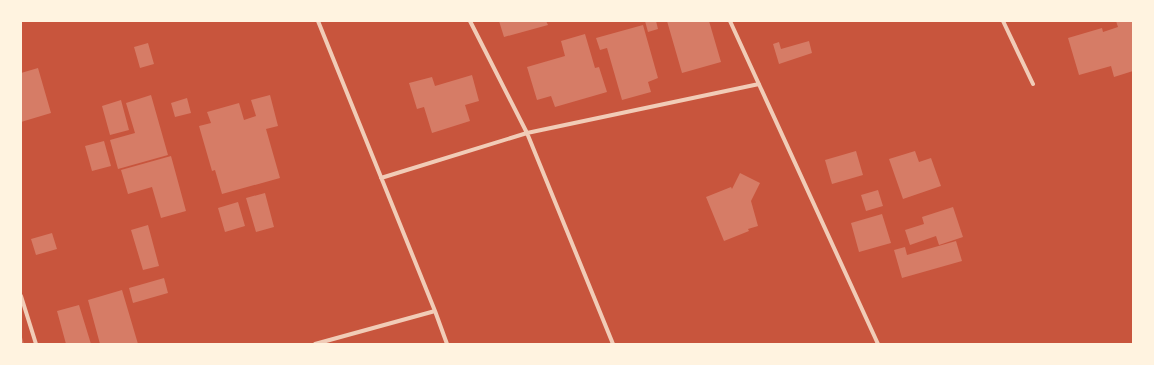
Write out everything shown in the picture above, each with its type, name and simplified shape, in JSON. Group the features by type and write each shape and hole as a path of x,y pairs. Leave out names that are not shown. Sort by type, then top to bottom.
{"street":[{"path":"318,21 435,311 446,344"},
{"path":"470,21 527,133 613,344"},
{"path":"730,21 878,344"},
{"path":"1003,21 1033,84"},
{"path":"381,178 527,133 759,84"},
{"path":"21,296 36,344"},
{"path":"315,344 435,311"}],"building":[{"path":"499,21 546,21 548,25 504,37"},
{"path":"645,21 656,21 658,29 648,32"},
{"path":"667,21 709,21 721,62 682,73"},
{"path":"1116,21 1133,21 1133,71 1114,77 1111,66 1079,75 1068,38 1102,28 1103,32 1118,27"},
{"path":"643,25 658,78 648,82 651,92 622,100 607,48 600,50 596,38"},
{"path":"585,34 595,68 599,67 607,92 555,107 551,96 537,100 527,67 565,56 561,41"},
{"path":"809,41 812,53 779,64 773,44 779,42 781,49"},
{"path":"148,43 154,64 140,68 134,47"},
{"path":"38,68 51,113 21,122 21,73"},
{"path":"472,75 479,101 465,105 470,121 432,133 424,107 417,109 409,83 432,77 435,86"},
{"path":"151,95 168,155 118,169 110,140 135,133 126,103"},
{"path":"270,95 278,126 266,129 280,178 222,194 215,170 212,171 199,126 211,123 207,112 239,103 244,120 256,116 251,100"},
{"path":"187,98 191,113 175,117 171,103"},
{"path":"121,100 129,130 110,135 102,106"},
{"path":"104,141 111,166 92,171 85,146"},
{"path":"856,151 863,175 832,184 825,160"},
{"path":"915,151 919,162 931,158 941,186 903,199 889,159"},
{"path":"171,156 186,211 161,218 152,187 128,194 121,170"},
{"path":"740,173 760,183 751,201 758,226 748,229 749,231 724,241 706,197 731,187 732,189"},
{"path":"878,190 883,206 866,211 861,195"},
{"path":"265,193 274,227 256,232 246,198"},
{"path":"238,202 245,226 225,232 218,208"},
{"path":"953,207 963,237 939,245 936,236 910,245 905,230 924,224 922,217"},
{"path":"882,214 891,243 859,252 851,223"},
{"path":"148,225 159,266 143,270 131,230"},
{"path":"52,233 57,249 36,255 31,239"},
{"path":"956,241 962,261 902,278 894,250 905,247 907,255"},
{"path":"164,278 168,293 133,303 129,288"},
{"path":"122,290 138,344 100,344 88,300"},
{"path":"79,305 91,344 66,344 57,311"},
{"path":"21,334 24,344 21,344"}]}
